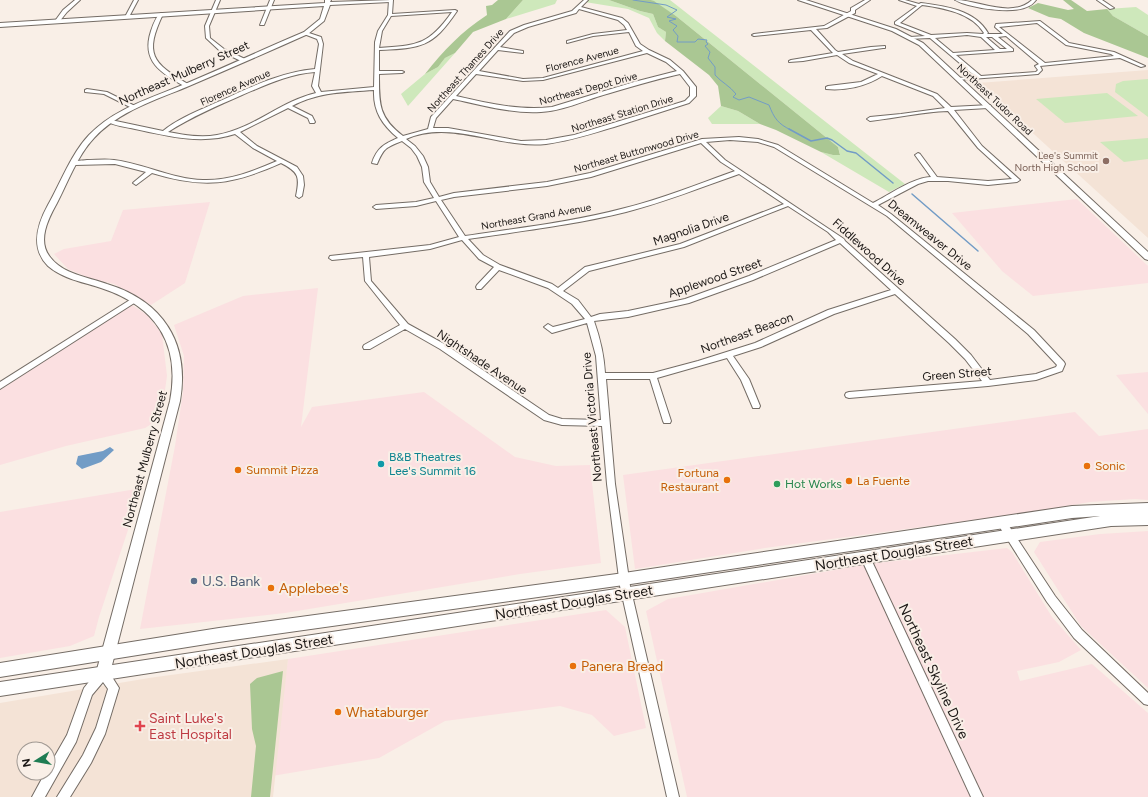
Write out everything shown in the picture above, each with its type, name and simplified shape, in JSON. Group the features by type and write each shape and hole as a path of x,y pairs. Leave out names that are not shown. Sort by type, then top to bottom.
{"main road":[{"name":"Northeast Douglas Street","path":"0,670 218,635 624,579 1072,512 1148,508"},
{"name":"Northeast Douglas Street","path":"0,689 1111,520 1148,519"},
{"path":"866,558 865,550 867,546 875,542"}],"street":[{"path":"57,21 65,11 78,0"},
{"path":"127,16 136,0"},
{"path":"218,0 207,26 208,38 222,50 243,60"},
{"path":"262,24 272,0"},
{"path":"0,25 328,2 391,0"},
{"name":"Northeast Victoria Drive","path":"391,0 390,15 380,31 377,42 376,101 383,118 390,129 403,138 420,156 425,167 427,182 463,238 481,257 498,267 550,286 574,302 590,320 599,346 611,484 624,579 673,797"},
{"name":"Northeast Thames Drive","path":"430,130 433,118 512,32 526,26 562,16 579,8 586,0"},
{"name":"Northeast Tudor Road","path":"801,0 894,30 910,38 931,52 1148,257"},
{"name":"Northeast Tudor Road","path":"809,0 825,8"},
{"path":"754,35 826,27 853,12 853,9 868,0"},
{"path":"901,0 920,6"},
{"path":"957,0 976,6 1003,9 1028,6 1034,0"},
{"path":"1099,0 1112,8"},
{"name":"Northeast Mulberry Street","path":"103,673 175,401 178,380 175,356 163,324 149,310 122,292 67,275 45,257 40,241 41,230 49,210 83,147 92,136 134,107 306,33 321,23 325,17 328,2"},
{"path":"979,78 932,37 897,23 922,4 933,5 969,16 984,27 992,30 982,37 999,51"},
{"name":"Northeast Station Drive","path":"375,163 376,158 382,149 403,138 430,130 448,130 521,143 546,142 575,137 687,102 693,96 693,87 681,72 668,61 647,51 635,42 626,24 620,19 579,8"},
{"path":"378,49 419,45 429,39 450,20 455,11 390,15"},
{"path":"161,14 153,28 149,41 150,54 158,67 186,85"},
{"path":"1043,64 1005,35 997,27 998,25 1038,22 1068,44 1112,53 1120,58 1143,66"},
{"path":"813,29 837,54 857,65 909,82 935,95 950,109 980,147 1017,180 988,182 935,178 916,183 874,205"},
{"path":"568,42 594,35 629,31"},
{"path":"306,33 319,38 321,44 314,86 319,93"},
{"path":"910,38 967,34 985,34 994,36 1005,35"},
{"path":"953,54 1011,50 994,36"},
{"path":"791,61 807,60 883,47"},
{"path":"496,48 521,52"},
{"name":"Florence Avenue","path":"474,72 523,80 543,79 647,51"},
{"path":"959,79 1038,73 1040,70 1037,66 1043,64 1120,58"},
{"name":"Florence Avenue","path":"165,132 179,122 275,78 295,72 316,70"},
{"path":"377,73 402,72"},
{"name":"Northeast Depot Drive","path":"451,97 525,111 540,111 553,109 636,83 681,72"},
{"path":"828,88 862,85 872,81 882,74"},
{"path":"111,122 203,138 215,137 236,132 303,98 319,93 376,88"},
{"path":"87,91 105,93 134,107"},
{"path":"288,106 310,117 312,122"},
{"path":"870,119 988,106"},
{"path":"236,132 255,147 295,168 300,176 301,185 299,196"},
{"name":"Northeast Buttonwood Drive","path":"376,208 416,204 437,198 547,184 591,175 702,141 740,139 769,143"},
{"name":"Fiddlewood Drive","path":"702,141 716,156 738,172 842,240 968,357 988,383"},
{"name":"Dreamweaver Drive","path":"769,143 889,215 1031,332 1061,364"},
{"path":"918,155 935,178"},
{"path":"75,163 98,161 115,162 197,181 222,180 246,176 281,161"},
{"path":"136,184 151,171"},
{"name":"Northeast Grand Avenue","path":"332,258 430,247 463,238 565,223 626,210 672,196 738,172"},
{"name":"Magnolia Drive","path":"558,291 587,269 678,247 788,204"},
{"name":"Applewood Street","path":"548,327 552,330 600,317 670,306 700,297 751,278 842,240"},
{"name":"Nightshade Avenue","path":"366,255 368,281 405,326 443,347 547,418 562,422 605,423"},
{"path":"478,288 498,267"},
{"name":"Northeast Beacon","path":"602,376 653,376 776,338 831,312 896,291"},
{"path":"0,386 135,300"},
{"path":"367,347 405,326"},
{"path":"728,354 745,379 756,406"},
{"name":"Green Street","path":"849,395 988,383 1036,377 1059,369 1061,364"},
{"path":"653,376 667,421"},
{"path":"1002,523 1051,598 1078,634 1148,700"},
{"name":"Northeast Skyline Drive","path":"866,558 977,797"},
{"path":"38,797 72,738 88,692 103,673 114,688 101,730 87,759 63,797"}],"shaded area":[{"name":"Lee's Summit North High School","path":"1148,70 1148,238 978,83"},
{"path":"1077,199 1148,266 1148,283 1033,296 1002,271 952,213"},
{"path":"210,202 185,283 151,305 114,284 89,278 68,269 54,254 64,249 111,241 123,210"},
{"path":"318,288 301,427 312,407 424,392 515,457 556,466 590,465 601,563 520,574 285,613 140,629 175,446 183,392 184,356 174,325 243,296"},
{"path":"132,305 147,315 162,334 167,376 161,418 145,428 66,446 0,465 0,390"},
{"path":"1148,372 1148,414 1116,375"},
{"path":"1075,412 1099,436 1148,429 1148,500 1135,499 1090,502 1033,512 765,548 635,569 623,475"},
{"path":"142,488 94,636 70,646 0,658 0,512"},
{"path":"1148,531 1148,688 1081,626 1034,552 1040,542 1100,534"},
{"path":"1007,548 1012,552 1052,617 1081,650 1059,662 1017,671 1020,681 1092,664 1148,713 1148,797 687,797 646,611 668,599 869,564"},
{"path":"606,610 625,627 646,728 614,736 592,715 560,706 445,721 379,758 272,776 288,659"},
{"name":"Saint Luke's East Hospital","path":"288,659 273,797 0,797 0,703 149,678"}],"green space":[{"path":"498,0 523,0 506,19 473,32 455,53 445,58 438,67 425,74 453,42 487,15 486,6 492,5"},
{"path":"523,0 557,0 555,4 506,19"},
{"path":"585,0 609,0 653,14 658,27 666,32 665,41 657,33 649,18 628,9 585,2"},
{"path":"609,0 654,1 676,16 838,147 840,155 821,152 776,130 760,124 738,111 721,106 718,86 709,75 665,41 666,32 658,27 653,14"},
{"path":"651,0 670,0 905,184 889,192 821,152 833,155 840,154 838,147 676,16"},
{"path":"1063,0 1071,0 1087,11 1107,9 1113,16 1148,36 1148,58 1084,33 1061,19 1049,17 1028,8 1038,3 1068,10 1074,9"},
{"path":"1136,7 1148,15 1148,36 1113,16 1107,9"},
{"path":"455,53 408,106 401,94 425,74 438,67 445,58"},
{"path":"1148,79 1148,117 1115,92 1116,84 1123,81"},
{"path":"1107,93 1138,116 1065,123 1036,99"},
{"path":"721,106 738,111 760,124 712,124 708,118"},
{"path":"1148,138 1148,159 1124,162 1100,142"},
{"path":"283,671 270,797 251,797 256,746 252,729 250,684 257,678"}],"water":[{"path":"110,447 114,450 101,462 82,469 76,464 78,456 103,451"}],"waterway":[{"path":"633,0 666,5 677,10 667,17 676,19 669,21 677,26 673,30 678,36 677,42 695,42 698,39 707,40 706,42 708,44 705,46 710,52 708,58 715,67 715,75 736,94 733,97 739,100 749,97 769,105 777,120 791,130"},
{"path":"789,129 811,141 827,138 832,140 847,151 856,153 893,183"},
{"path":"912,194 978,251"}],"place":[{"name":"Lee's Summit North High School","path":"1106,161"},
{"name":"B&B Theatres Lee's Summit 16","path":"381,464"},
{"name":"Sonic","path":"1087,466"},
{"name":"Summit Pizza","path":"238,470"},
{"name":"Fortuna Restaurant","path":"727,480"},
{"name":"La Fuente","path":"849,481"},
{"name":"Hot Works","path":"777,484"},
{"name":"U.S. Bank","path":"194,581"},
{"name":"Applebee's","path":"271,588"},
{"name":"Panera Bread","path":"573,666"},
{"name":"Whataburger","path":"338,712"},
{"name":"Saint Luke's East Hospital","path":"140,726"}]}
